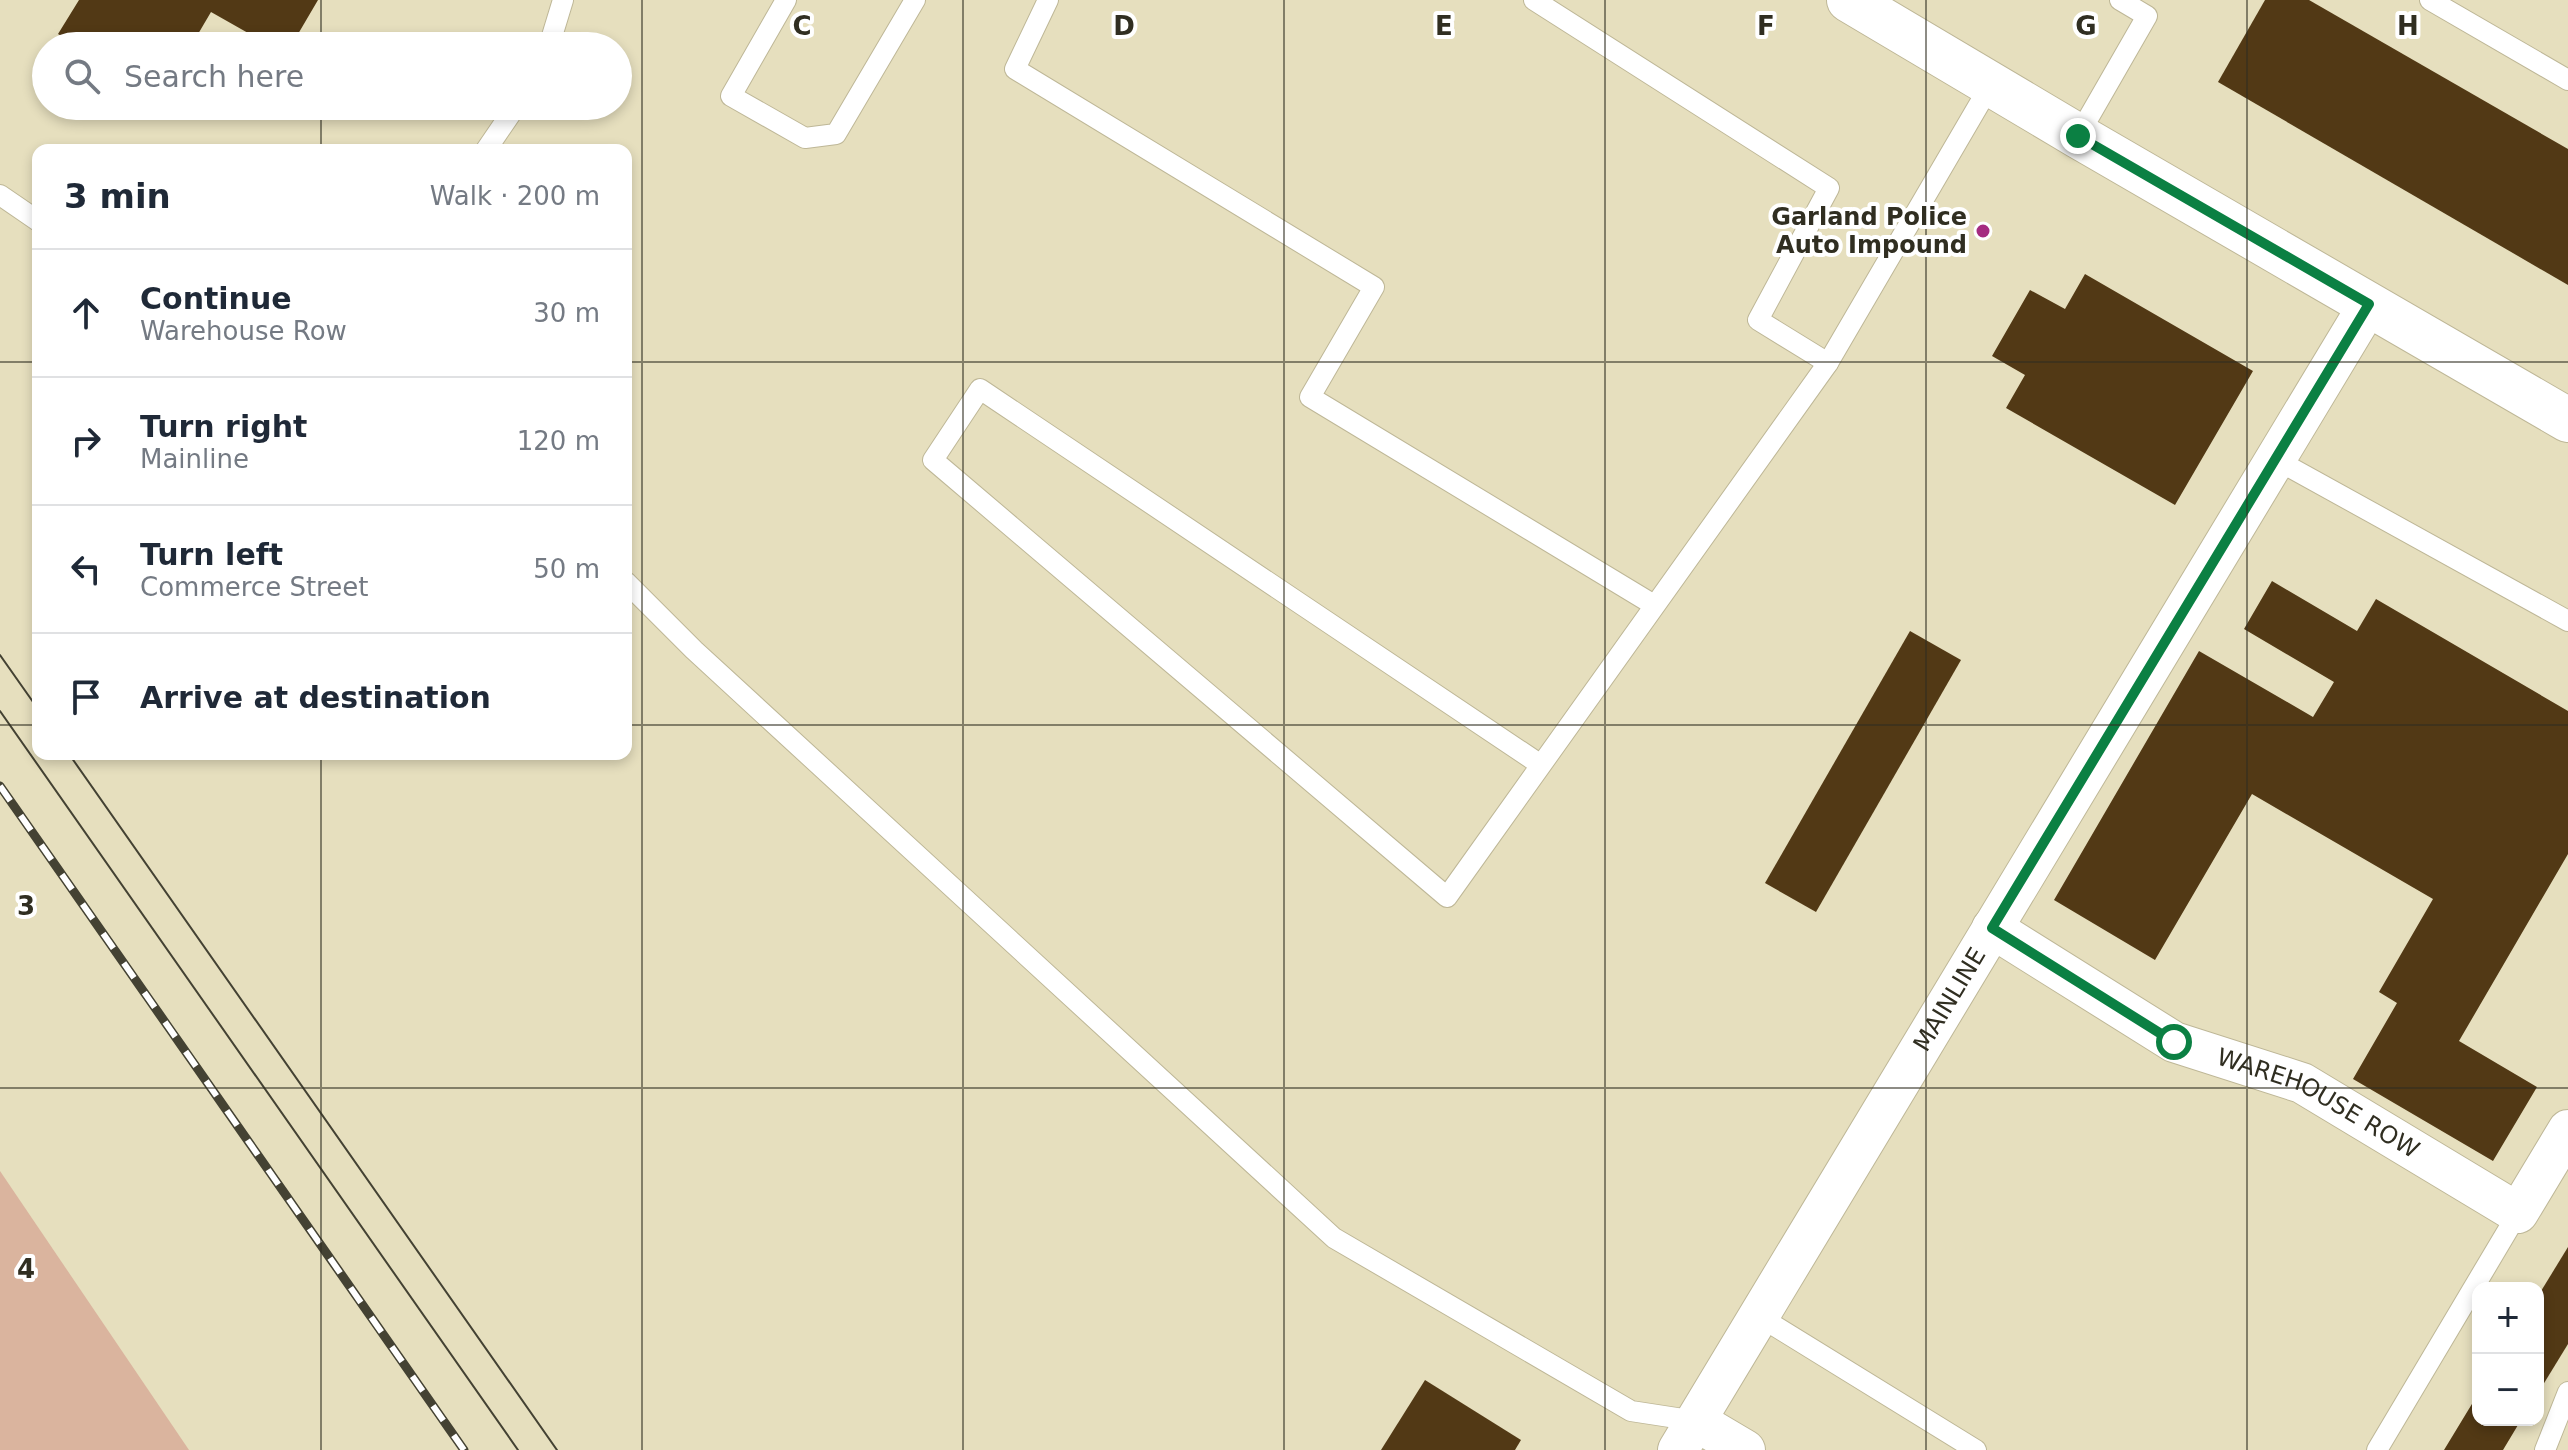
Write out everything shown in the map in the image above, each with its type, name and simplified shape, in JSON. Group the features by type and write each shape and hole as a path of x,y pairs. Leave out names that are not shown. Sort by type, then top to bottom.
{"street":[{"path":"1849,0 2568,420"},
{"name":"MAINLINE","path":"1687,1436 1757,1315 2369,304"},
{"name":"WAREHOUSE ROW","path":"1992,928 2174,1042 2302,1083 2518,1213"},
{"path":"2518,1213 2568,1130"},
{"path":"1687,1436 1745,1450"}],"lane":[{"path":"553,32 563,0"},
{"path":"786,0 731,96 805,138 836,134 915,0"},
{"path":"1048,0 1015,69 1374,287 1310,397 1654,605"},
{"path":"1534,0 1829,188 1758,320 1828,363"},
{"path":"2078,136 2147,16 2120,0"},
{"path":"2430,0 2568,80"},
{"path":"1541,765 980,389 933,460 1447,897 1828,363 1991,84"},
{"path":"490,144 506,120"},
{"path":"0,195 32,217"},
{"path":"2275,459 2568,621"},
{"path":"632,588 694,650 1334,1238 1631,1411 1687,1436"},
{"path":"2377,1450 2518,1213"},
{"path":"1757,1315 1976,1450"},
{"path":"2545,1450 2568,1392"}],"shaded area":[{"path":"0,1171 189,1450 0,1450"}],"building":[{"path":"79,0 318,0 299,32 246,32 211,12 199,32 59,32"},
{"path":"2265,0 2309,0 2568,149 2568,285 2218,82"},
{"path":"2085,274 2253,371 2175,505 2006,408 2025,375 1992,356 2030,290 2065,309"},
{"path":"2272,581 2357,631 2376,599 2568,711 2568,854 2459,1041 2537,1087 2493,1161 2353,1079 2397,1003 2379,992 2433,899 2252,794 2155,960 2054,900 2199,651 2313,717 2334,682 2244,629"},
{"path":"1910,631 1961,660 1816,912 1765,883"},
{"path":"2568,1247 2568,1344 2544,1383 2544,1354 2544,1286"},
{"path":"1425,1380 1521,1440 1515,1450 1381,1450"},
{"path":"2472,1404 2472,1426 2517,1426 2503,1450 2444,1450"}],"tram line":[{"path":"0,655 32,700"},
{"path":"0,711 32,757"},
{"path":"34,760 518,1450"},
{"path":"73,760 557,1450"}],"railway":[{"path":"0,786 464,1450"}],"place":[{"name":"Garland Police Auto Impound","path":"1983,231"}],"route":[{"path":"2078,136 2369,304 1992,928 2174,1042"}]}
